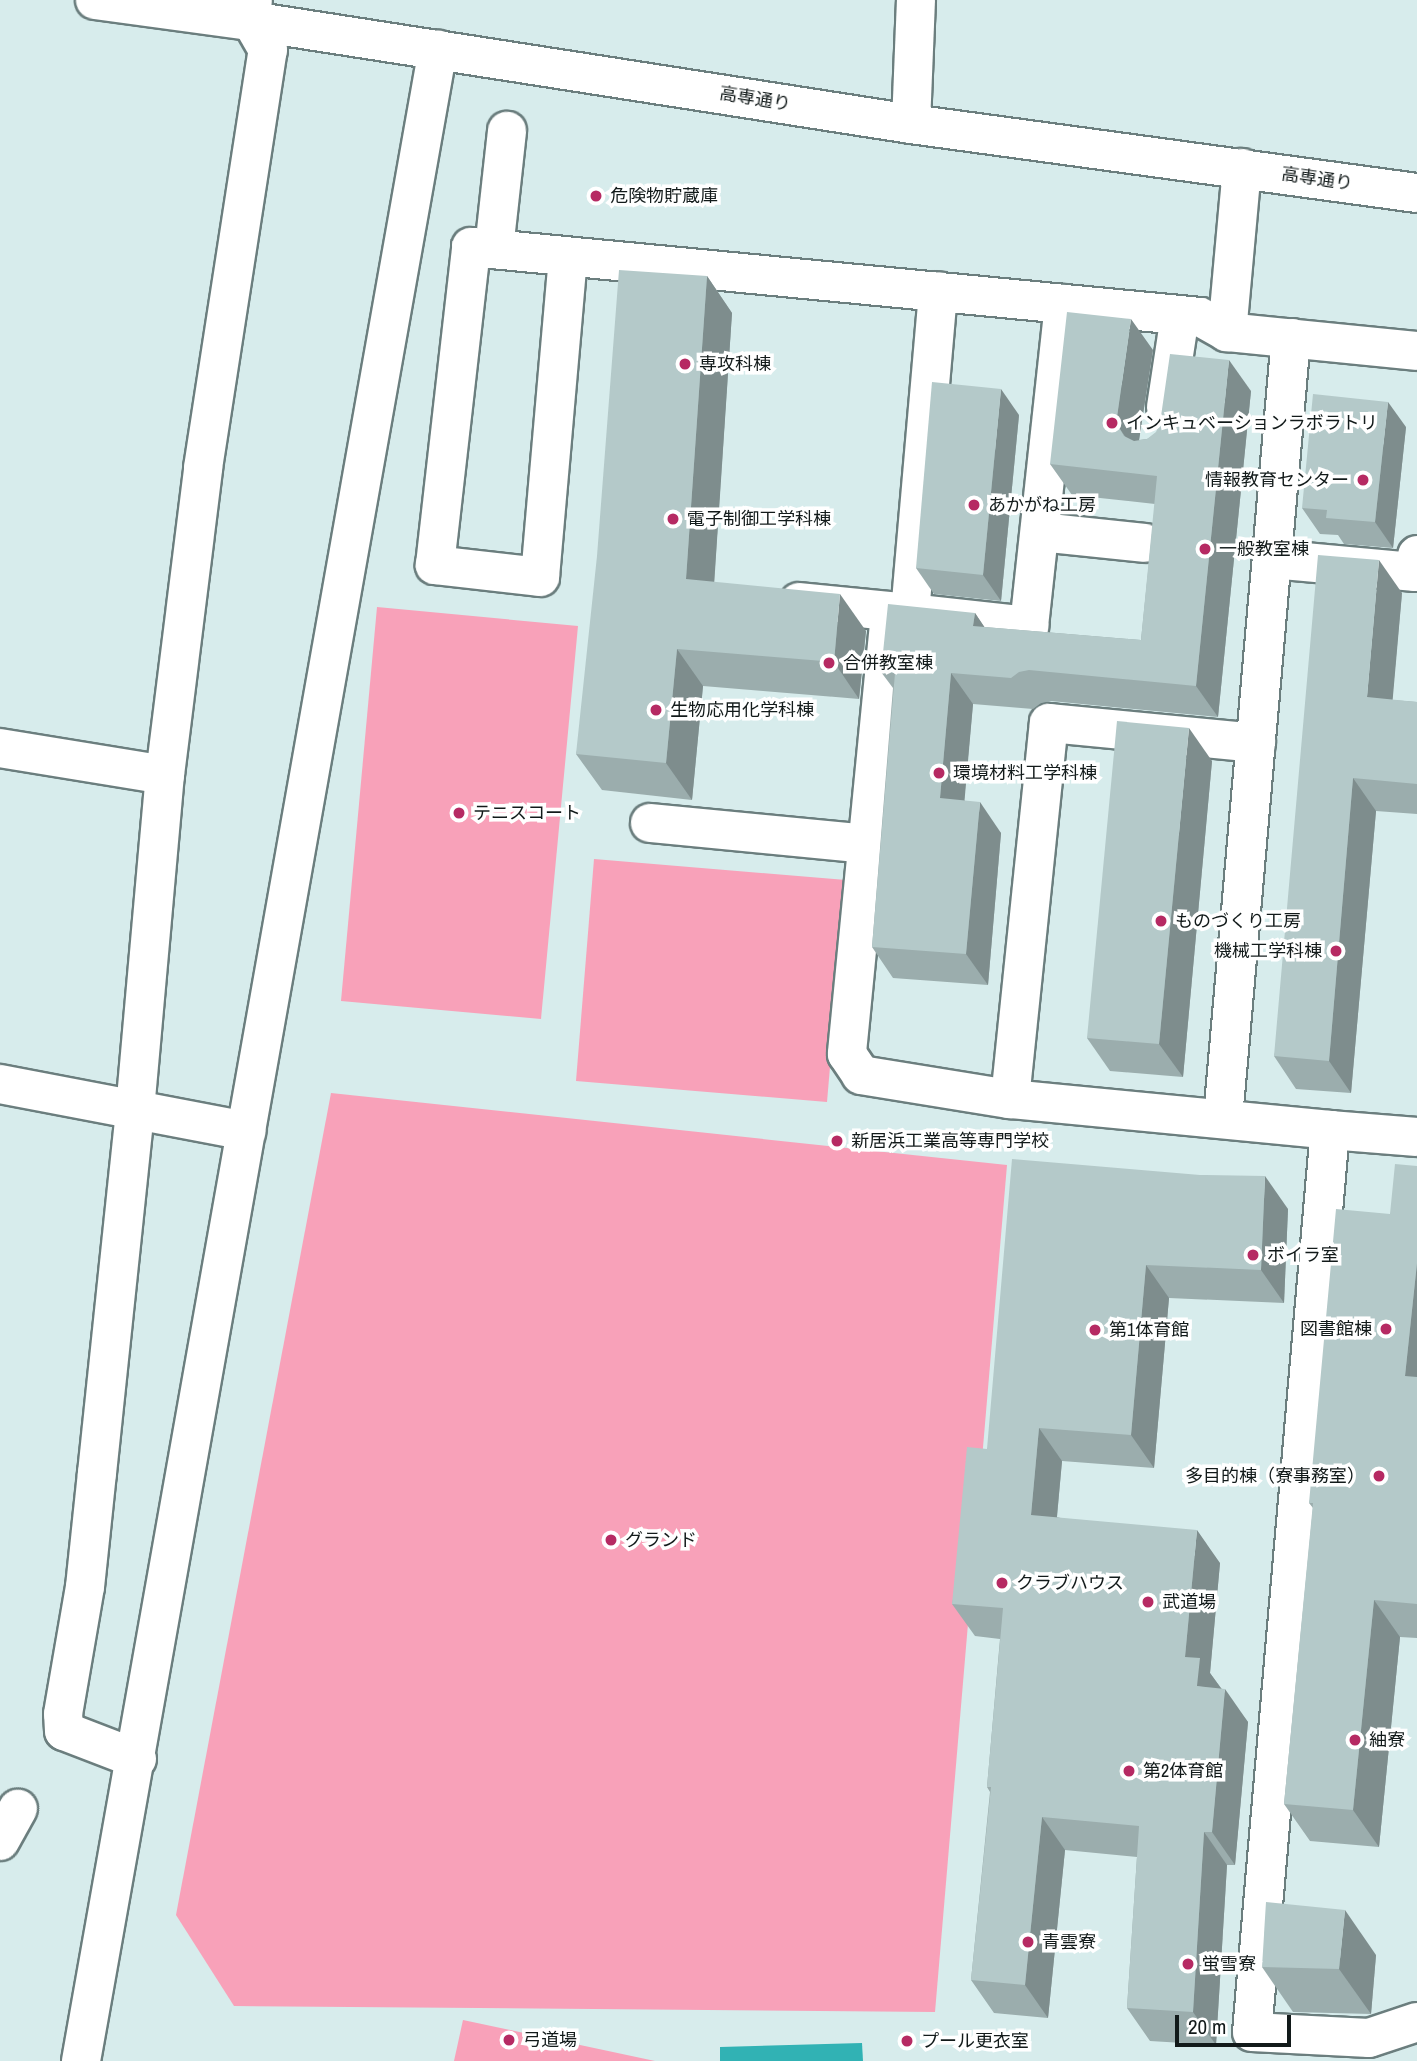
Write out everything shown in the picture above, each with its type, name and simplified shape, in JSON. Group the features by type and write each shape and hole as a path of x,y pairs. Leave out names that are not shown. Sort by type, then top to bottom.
{"street":[{"name":"高専通り","path":"94,0 252,10 438,49 911,124 1417,192"},
{"path":"911,124 916,0"},
{"path":"136,1759 64,1731 63,1714 85,1587 135,1110 165,775 203,468 268,50 252,10"},
{"path":"81,2061 438,49"},
{"path":"494,249 507,131"},
{"path":"1227,332 1242,168"},
{"path":"568,257 540,578 435,565 471,247 1200,317 1227,332 1417,351"},
{"path":"938,291 900,612 867,844 848,1054 861,1075 1010,1099 1417,1137"},
{"path":"765,599 1029,626 1065,304"},
{"path":"1162,436 1180,316"},
{"path":"1223,1118 1291,338"},
{"path":"1040,532 1144,543"},
{"path":"1272,559 1415,572 1417,555"},
{"path":"1010,1099 1049,723 1256,743"},
{"path":"0,748 165,775"},
{"path":"650,823 867,844"},
{"path":"0,1084 247,1131"},
{"path":"1330,1130 1252,2032 1369,2038 1417,2022"}],"shaded area":[{"name":"テニスコート","path":"377,607 578,626 541,1019 341,1001"},
{"name":"テニスコート","path":"594,859 846,880 827,1102 576,1081"},
{"name":"グランド","path":"331,1093 1007,1165 935,2012 234,2006 176,1915"},
{"name":"弓道場","path":"463,2020 655,2061 454,2061"}],"water":[{"path":"862,2043 863,2061 720,2061 720,2047"}],"building":[{"path":"619,270 707,276 686,579 840,594 834,662 677,649 666,763 576,754 597,556"},
{"path":"1067,312 1131,319 1117,417 1118,426 1124,436 1134,441 1147,439 1156,432 1160,423 1170,354 1229,360 1196,686 1029,670 1019,672 1011,678 951,673 940,798 980,802 966,954 872,947 895,673 881,672 888,604 975,613 973,626 1141,640 1157,476 1050,464"},
{"name":"あかがね工房","path":"932,382 1001,389 983,575 916,568"},
{"path":"1313,394 1388,402 1375,522 1326,518 1327,510 1302,508"},
{"path":"1318,555 1379,560 1367,697 1417,702 1417,784 1353,778 1329,1061 1274,1056"},
{"path":"1117,721 1189,728 1159,1044 1087,1038"},
{"path":"1012,1159 1200,1175 1265,1176 1261,1270 1146,1265 1131,1435 1039,1428 1031,1515 1197,1530 1185,1657 1200,1658 1197,1686 1225,1689 1212,1832 1204,1832 1193,2012 1127,2008 1139,1826 1042,1817 1025,1985 971,1980 991,1787 987,1787 1003,1608 952,1604 967,1447 987,1449"},
{"path":"1395,1164 1417,1166 1417,1263 1405,1376 1417,1377 1417,1604 1374,1600 1353,1810 1284,1804 1313,1503 1309,1503 1336,1209 1390,1214"},
{"path":"1266,1902 1345,1910 1339,1969 1262,1967"}],"place":[{"name":"危険物貯蔵庫","path":"596,196"},
{"name":"専攻科棟","path":"685,364"},
{"name":"インキュベーションラボラトリ","path":"1112,423"},
{"name":"情報教育センター","path":"1363,480"},
{"name":"あかがね工房","path":"974,505"},
{"name":"電子制御工学科棟","path":"673,519"},
{"name":"一般教室棟","path":"1205,549"},
{"name":"合併教室棟","path":"829,663"},
{"name":"生物応用化学科棟","path":"656,710"},
{"name":"環境材料工学科棟","path":"939,773"},
{"name":"テニスコート","path":"459,813"},
{"name":"ものづくり工房","path":"1161,921"},
{"name":"機械工学科棟","path":"1336,951"},
{"name":"新居浜工業高等専門学校","path":"837,1141"},
{"name":"ボイラ室","path":"1253,1255"},
{"name":"図書館棟","path":"1386,1329"},
{"name":"第1体育館","path":"1095,1330"},
{"name":"多目的棟（寮事務室）","path":"1379,1476"},
{"name":"グランド","path":"611,1540"},
{"name":"クラブハウス","path":"1002,1583"},
{"name":"武道場","path":"1148,1602"},
{"name":"紬寮","path":"1355,1740"},
{"name":"第2体育館","path":"1129,1771"},
{"name":"青雲寮","path":"1028,1942"},
{"name":"蛍雪寮","path":"1188,1964"},
{"name":"弓道場","path":"509,2040"},
{"name":"プール更衣室","path":"907,2041"}]}
